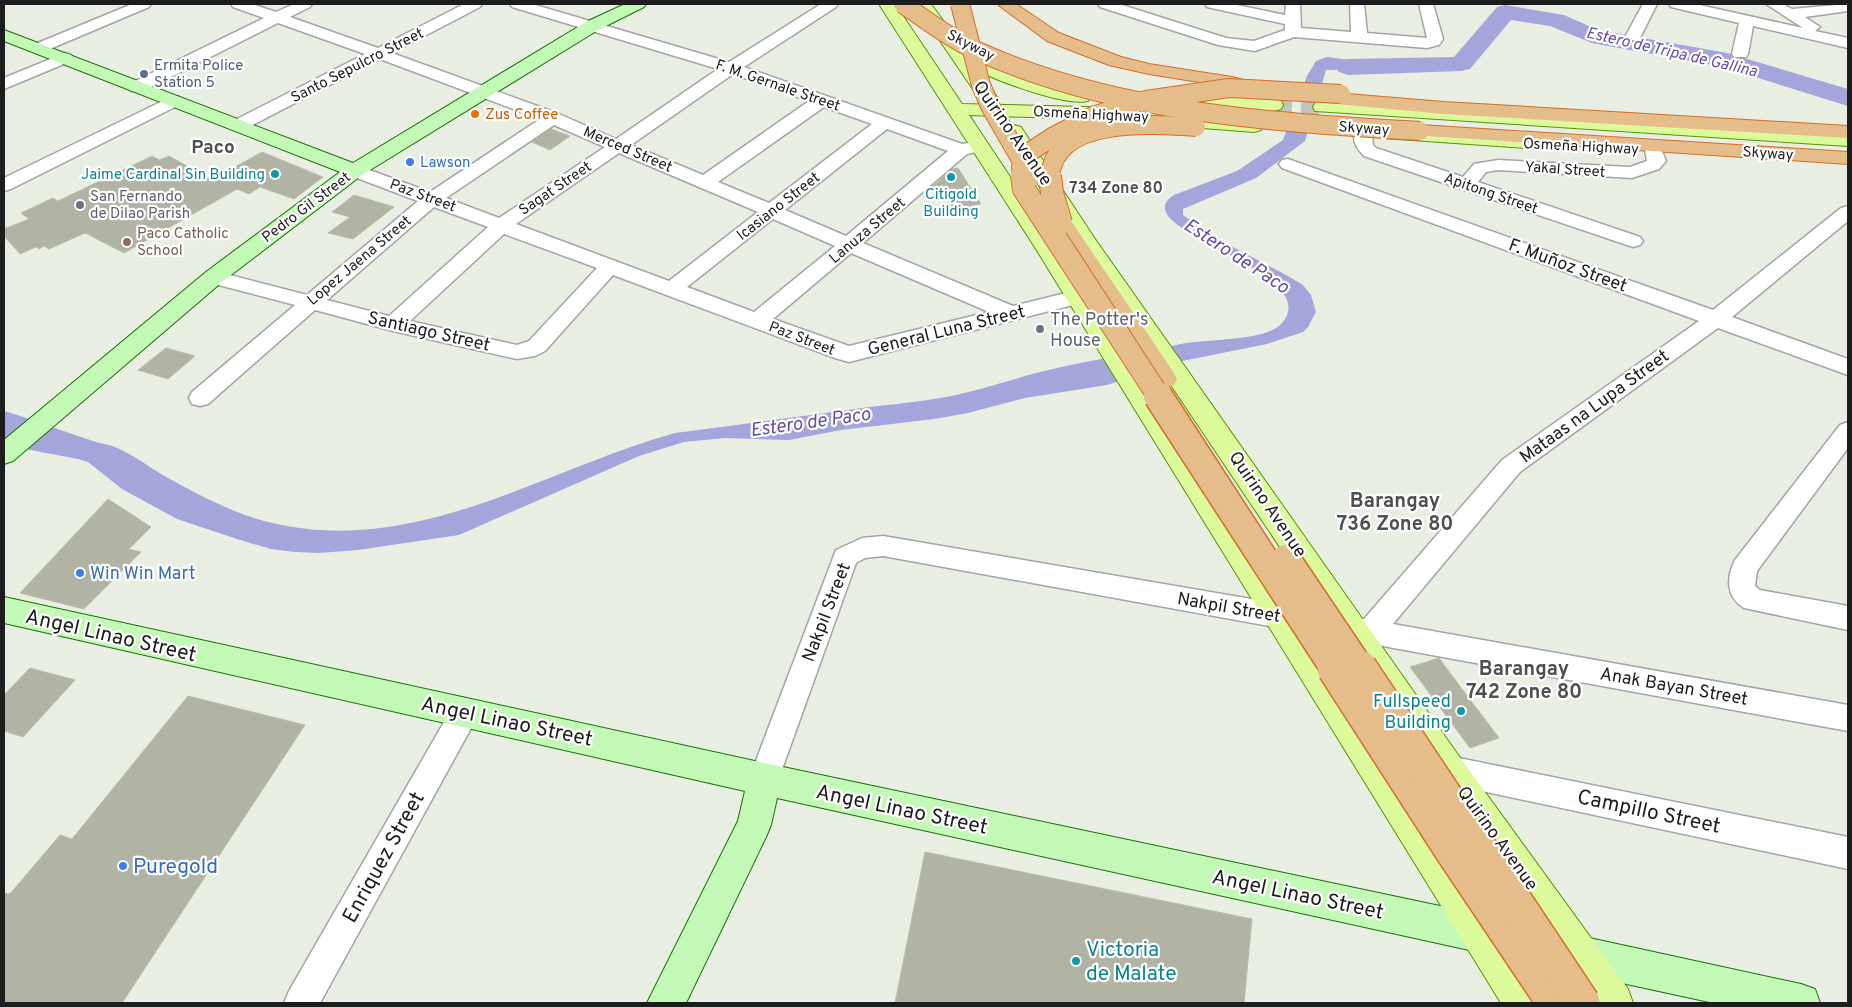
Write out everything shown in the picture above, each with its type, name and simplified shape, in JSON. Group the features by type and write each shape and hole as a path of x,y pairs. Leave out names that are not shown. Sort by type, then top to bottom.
{"highway":[{"name":"Skyway","path":"903,4 971,48 1015,65 1118,97 1175,108 1237,117 1420,131 1848,159"},
{"name":"Skyway","path":"932,4 989,38 1030,54 1130,84 1241,106 1848,146"},
{"path":"960,4 981,85 990,106 1039,190 1582,1003"},
{"path":"1006,4 1053,37 1116,61 1148,69 1298,96 1444,108 1848,132"},
{"path":"1555,1003 1447,843 1024,189 1021,167 1031,151 1054,136 1095,115 1146,100 1229,88 1540,106 1628,118"},
{"path":"1061,223 1052,198 1050,176 1052,163 1059,152 1068,144 1080,136 1099,131 1148,124 1314,136 1374,136 1420,131"}],"main road":[{"name":"Pedro Gil Street","path":"4,454 214,277 355,170 592,26 638,4"},
{"name":"Quirino Avenue","path":"887,4 954,108 971,148 1078,297 1104,342 1523,1003"},
{"name":"Quirino Avenue","path":"923,4 993,103 1176,372 1361,630 1449,770 1614,1003"},
{"name":"Paz Street","path":"4,35 355,170"},
{"path":"950,42 969,58 994,72 1034,87 1081,97"},
{"name":"Osmeña Highway","path":"993,103 1013,94 1081,97 1121,107 1280,128"},
{"name":"Osmeña Highway","path":"954,108 993,103 1068,113 1121,107 1274,105"},
{"name":"Osmeña Highway","path":"1322,107 1848,140"},
{"path":"1026,152 1026,141 1031,130 1046,119 1068,113"},
{"name":"Osmeña Highway","path":"1313,130 1654,150 1848,159"},
{"name":"Angel Linao Street","path":"4,610 92,631 764,778 1802,1003"},
{"name":"Nakpil Street","path":"666,1003 754,825 764,778"}],"street":[{"path":"39,48 144,4"},
{"name":"Merced Street","path":"238,4 381,54 553,118 1010,314"},
{"path":"137,87 304,4"},
{"name":"Santo Sepulcro Street","path":"239,125 381,54 475,4"},
{"name":"F. M. Gernale Street","path":"517,4 730,68 884,123 971,148"},
{"name":"Sagat Street","path":"393,324 502,225 730,68 831,4"},
{"path":"1105,4 1224,42 1256,46 1293,27"},
{"path":"1212,4 1293,27 1359,38 1427,43 1433,42 1435,39 1426,4"},
{"path":"1293,4 1293,27"},
{"path":"1357,4 1359,38"},
{"path":"1633,37 1650,4"},
{"path":"1682,4 1841,42"},
{"path":"1773,4 1841,42"},
{"path":"1789,14 1848,7"},
{"path":"1740,54 1747,20"},
{"path":"4,84 65,58"},
{"path":"706,182 822,100"},
{"path":"7,178 174,101"},
{"name":"Lopez Jaena Street","path":"200,398 432,199 553,118"},
{"name":"Icasiano Street","path":"672,289 884,123"},
{"name":"Apitong Street","path":"1362,133 1364,146 1370,152 1633,241"},
{"name":"Lanuza Street","path":"757,321 971,148"},
{"name":"Yakal Street","path":"1467,184 1480,168 1498,165 1632,173 1653,165 1657,161 1654,150"},
{"name":"F. Muñoz Street","path":"1288,164 1848,367"},
{"name":"Paz Street","path":"355,170 843,353"},
{"name":"Mataas na Lupa Street","path":"1361,630 1511,466 1716,319 1848,212"},
{"name":"Santiago Street","path":"214,277 393,324 517,352 527,351 536,346 610,266"},
{"name":"General Luna Street","path":"843,353 849,354 1078,297"},
{"path":"1848,430 1744,568 1741,588 1744,594 1754,600 1848,618"},
{"name":"Nakpil Street","path":"764,778 845,557 855,550 867,546 883,546 1361,630"},
{"name":"Anak Bayan Street","path":"1361,630 1848,718"},
{"name":"Enriquez Street","path":"301,1003 464,712"},
{"name":"Campillo Street","path":"1449,770 1848,852"}],"water":[{"name":"Estero de Paco","path":"1327,57 1400,66 1375,69 1326,70 1305,141 1256,178 1183,209 1183,215 1187,218 1231,246 1303,285 1311,295 1316,312 1308,327 1303,332 1267,344 1182,361 1107,385 1025,398 968,413 934,419 841,430 789,440 725,438 684,442 639,456 459,535 358,550 319,553 295,552 271,549 240,540 177,519 122,489 88,462 4,445 4,411 115,447 198,494 251,517 319,530 372,529 423,520 474,506 624,449 675,433 940,398 1090,361 1191,342 1234,339 1261,334 1280,325 1288,306 1278,287 1255,270 1197,238 1175,223 1165,208 1174,195 1237,171 1283,140 1307,76 1316,61"}],"pier":[{"path":"1296,100 1318,102 1310,132 1285,130"}],"building":[{"path":"551,129 570,136 550,150 532,142"},
{"path":"262,152 323,177 294,199 260,187 249,194 237,189 124,253 85,233 49,249 44,246 39,249 36,247 20,254 4,236 4,229 29,219 21,213 53,198 58,201 152,156 159,160 169,156 212,180"},
{"name":"Citigold Building","path":"958,168 981,204 954,209 947,198 938,200 931,188 952,169"},
{"path":"354,195 394,207 353,239 328,233 350,217 332,212"},
{"path":"166,348 195,356 168,379 138,370"},
{"name":"Win Win Mart","path":"108,499 151,527 129,549 141,552 84,609 20,593"},
{"name":"Fullspeed Building","path":"1439,658 1499,738 1470,748 1410,667"},
{"path":"30,668 75,680 23,737 4,731 4,695"},
{"name":"Puregold","path":"188,696 305,725 122,1003 4,1003 4,893 10,894 60,835 72,839"},
{"name":"Victoria de Malate","path":"925,852 1252,919 1244,1003 895,1003"}],"waterway":[{"name":"Estero de Tripa de Gallina","path":"1348,67 1461,64 1505,12 1556,20 1592,36 1727,60 1848,98"}],"tunnel":[{"path":"1274,105 1322,107"}],"place":[{"name":"Ermita Police Station 5","path":"144,74"},
{"name":"Zus Coffee","path":"475,114"},
{"name":"Lawson","path":"410,162"},
{"name":"Jaime Cardinal Sin Building","path":"275,174"},
{"name":"Citigold Building","path":"951,177"},
{"name":"San Fernando de Dilao Parish","path":"80,205"},
{"name":"Paco Catholic School","path":"127,242"},
{"name":"The Potter's House","path":"1040,329"},
{"name":"Win Win Mart","path":"80,573"},
{"name":"Fullspeed Building","path":"1461,711"},
{"name":"Puregold","path":"123,866"},
{"name":"Victoria de Malate","path":"1076,961"}],"district":[{"name":"Paco","path":"213,146"},
{"name":"734 Zone 80","path":"1116,187"},
{"name":"Barangay 736 Zone 80","path":"1395,512"},
{"name":"Barangay 742 Zone 80","path":"1524,680"}]}
